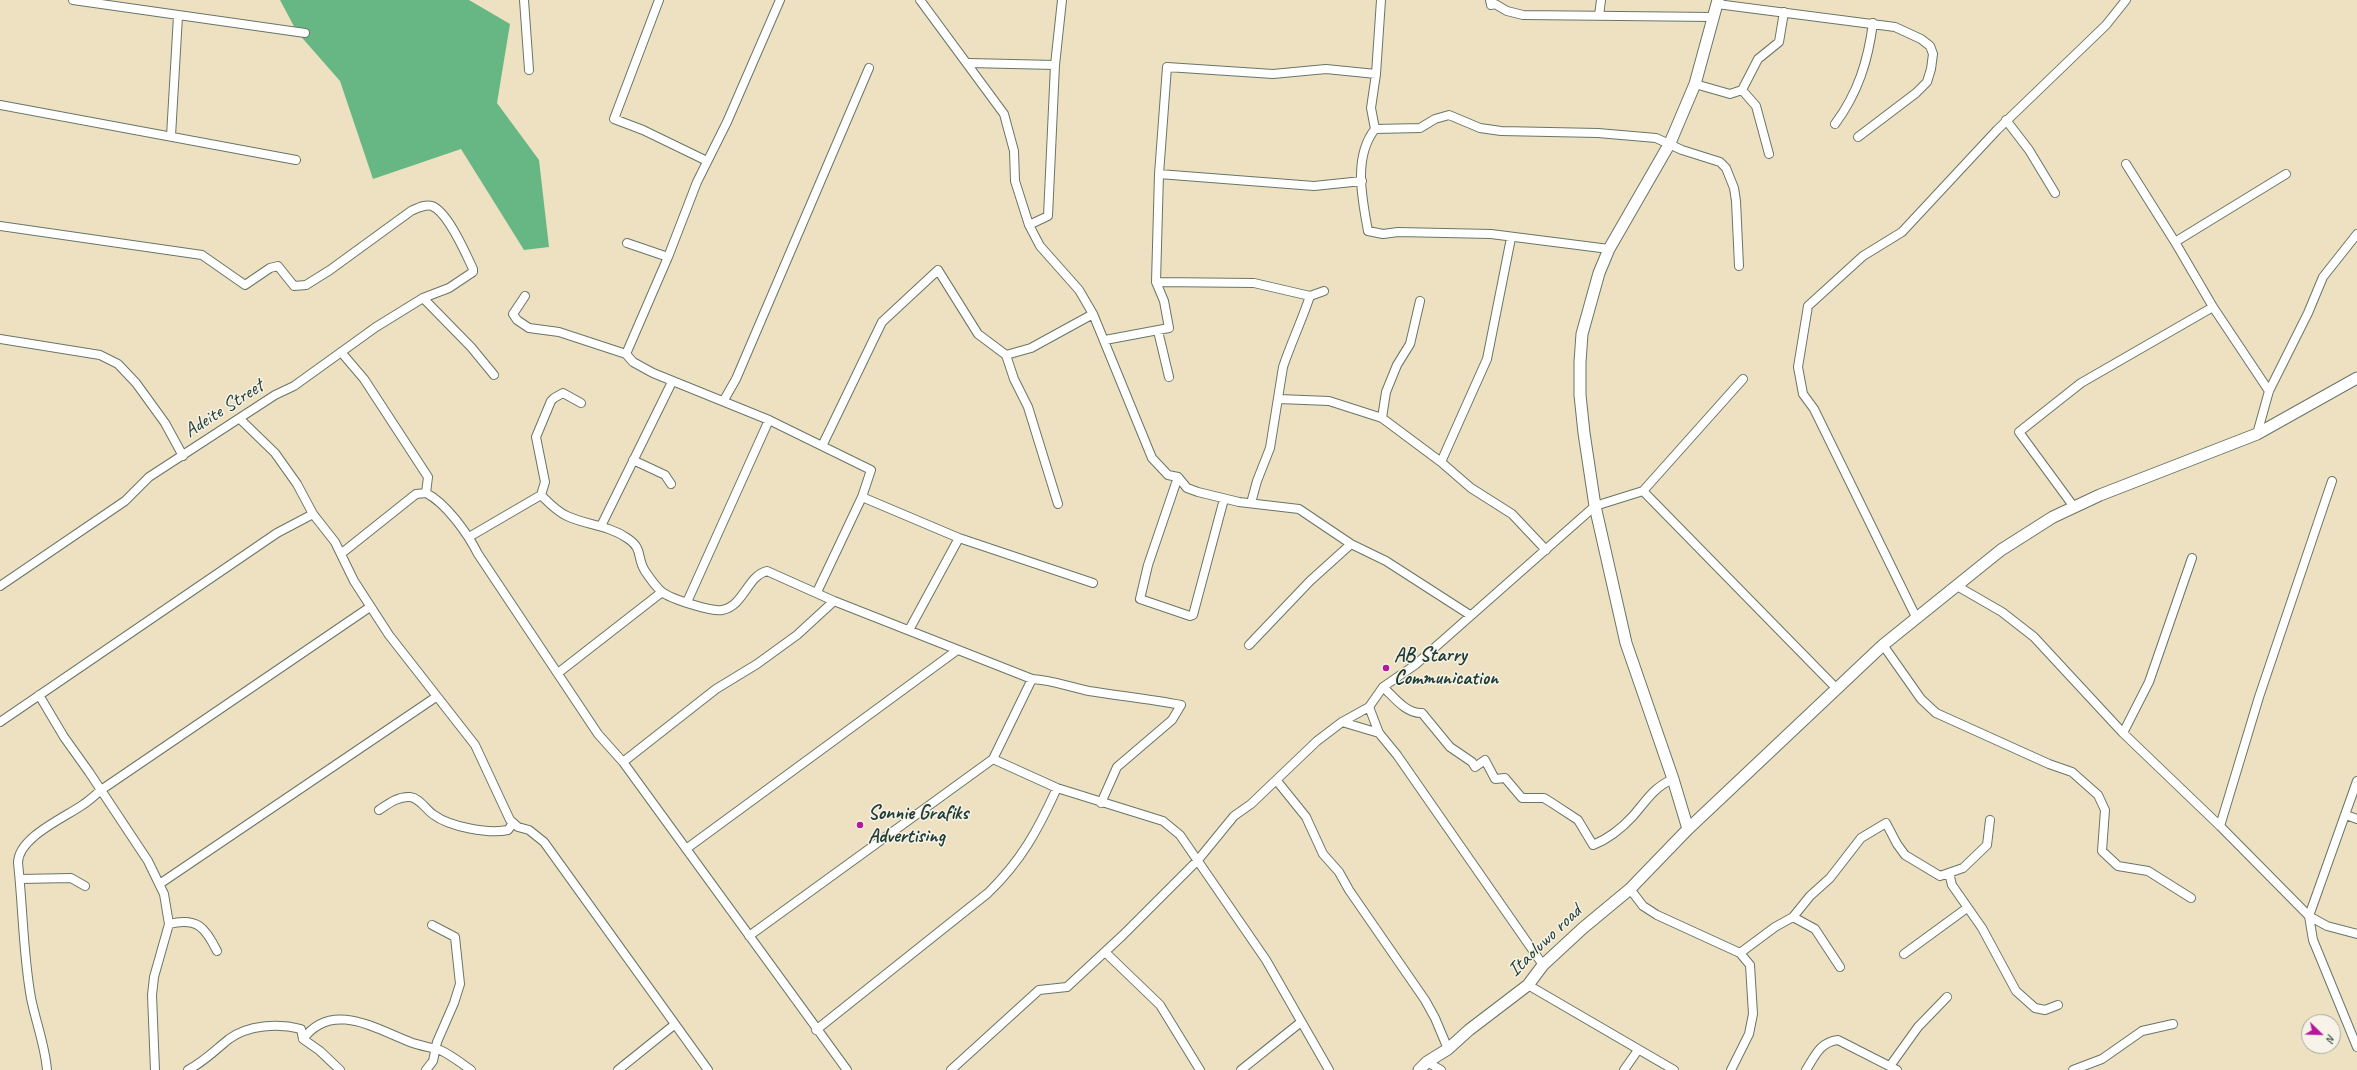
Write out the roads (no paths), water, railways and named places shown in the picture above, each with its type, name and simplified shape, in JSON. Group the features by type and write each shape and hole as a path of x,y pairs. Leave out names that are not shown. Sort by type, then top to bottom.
{"street":[{"path":"73,0 305,33"},
{"path":"524,0 530,70"},
{"path":"659,0 614,119 643,130 707,161"},
{"path":"626,354 707,161 730,117 780,0"},
{"path":"920,0 969,63 1004,114 1014,151 1015,181 1029,224 1040,246 1079,290 1093,314 1105,340 1152,458 1168,475 1178,477 1187,488 1224,499 1299,510 1351,544 1386,561 1470,615"},
{"path":"1029,224 1048,216 1055,65 1062,0"},
{"path":"1381,0 1376,74 1371,108 1374,129 1364,148 1362,182 1368,231 1383,234 1398,232 1463,232 1609,249"},
{"path":"1490,0 1491,5 1495,4 1514,14 1714,17"},
{"path":"1599,16 1601,0"},
{"path":"1917,619 1814,409 1803,394 1798,367 1806,311 1814,299 1862,256 1902,232 2006,120 2106,25 2126,0"},
{"path":"1688,829 1674,779 1626,643 1596,506 1584,433 1580,395 1582,334 1589,306 1609,249 1670,143 1695,84 1718,2 1896,27 1922,39 1930,46 1933,54 1927,82 1916,93 1858,137"},
{"path":"1695,84 1730,94 1742,90 1758,59 1779,42 1784,12"},
{"path":"171,136 178,16"},
{"path":"1835,124 1856,92 1865,68 1873,23"},
{"path":"969,63 1055,65"},
{"path":"1105,340 1169,328 1164,301 1156,282 1159,174 1167,67 1273,74 1326,69 1376,74"},
{"path":"724,400 736,379 869,68"},
{"path":"1742,90 1756,106 1769,154"},
{"path":"0,105 23,107 296,160"},
{"path":"1374,129 1420,128 1435,119 1450,115 1480,128 1646,135 1670,143 1682,150 1720,162 1726,168 1734,188 1736,201 1739,266"},
{"path":"2006,120 2029,150 2055,193"},
{"path":"2126,164 2175,242 2213,307 2269,391"},
{"path":"1159,174 1314,186 1362,182"},
{"path":"2175,242 2286,174"},
{"name":"Adeite Street","path":"0,226 202,255 245,284 270,268 278,266 294,286 306,285 411,211 423,206 433,206 442,214 461,244 472,272 449,288 423,298 341,352 294,386 275,395 184,456 149,477 125,500 0,586"},
{"path":"2257,434 2269,391 2308,313 2323,277 2357,234"},
{"path":"1441,462 1487,359 1511,238"},
{"path":"627,243 668,257"},
{"path":"823,444 882,322 938,270 978,334 1006,355 1014,378 1028,407 1058,504"},
{"path":"1156,282 1254,283 1310,296 1324,291"},
{"path":"525,296 513,314 517,320 525,326 559,332 626,354 637,365 672,382 724,400 823,444 871,470 862,497 817,592"},
{"path":"1251,503 1257,481 1270,448 1283,367 1310,296"},
{"path":"423,298 471,347 494,375"},
{"path":"1382,418 1386,392 1398,365 1410,344 1420,301"},
{"path":"2074,507 2019,432 2081,382 2213,307"},
{"path":"1006,355 1031,348 1093,314"},
{"path":"1158,331 1168,377"},
{"path":"0,339 100,355 118,364 136,383 165,423 184,456"},
{"path":"341,352 364,379 428,477 426,493"},
{"name":"Itaoluwo road","path":"1423,1066 1448,1049 1469,1030 1528,985 1543,965 1583,928 1630,889 1688,829 1883,645 2001,550 2053,517 2140,479 2257,434 2357,378"},
{"path":"951,1070 1039,990 1067,987 1105,952 1198,860 1234,816 1277,781 1317,741 1342,722 1369,707 1383,687 1415,665 1470,615 1485,605 1596,506 1643,491 1743,379"},
{"path":"601,526 672,382"},
{"path":"469,536 541,495 545,482 535,442 544,416 554,398 563,393 581,403"},
{"path":"1279,399 1329,401 1382,418 1441,462 1471,488 1512,514 1546,550"},
{"path":"240,419 275,453 301,490 313,514 342,553 344,563 370,607 436,697 475,745 512,823 518,827 529,830 544,842 674,1025 708,1070"},
{"path":"687,602 769,420"},
{"path":"633,460 666,475 671,484"},
{"path":"1178,477 1148,565 1140,599 1190,616 1193,615 1224,499"},
{"path":"2220,826 2259,697 2332,481"},
{"path":"1643,491 1837,689"},
{"path":"342,553 411,496 426,493 440,503 469,536 478,554 598,734 623,762 816,1030 847,1070"},
{"path":"541,495 558,511 568,516 614,530 634,543 639,550 643,569 662,592 702,609 722,610 728,608 744,596 754,580 767,571 817,592 834,601 909,630 956,651 1032,679 1048,680 1091,691 1149,698 1181,705 1172,720 1117,767 1101,804"},
{"path":"862,497 959,538 1092,583"},
{"path":"0,722 277,534 313,514"},
{"path":"909,630 959,538"},
{"path":"1249,645 1310,581 1351,544"},
{"path":"2123,733 2149,682 2192,558"},
{"path":"1957,586 2002,612 2034,637 2123,733 2220,826 2309,916 2327,926 2357,934"},
{"path":"558,673 662,592"},
{"path":"623,762 716,689 797,635 834,601"},
{"path":"47,1070 44,1043 31,997 18,858 22,849 39,832 84,804 101,790 370,607"},
{"path":"1883,645 1920,699 1936,713 2049,764 2072,772 2098,795 2105,810 2102,852 2118,866 2148,871 2191,898"},
{"path":"686,849 956,651"},
{"path":"749,936 993,759 1032,679"},
{"path":"1383,687 1403,706 1415,713 1422,713 1450,747 1472,762 1475,767 1485,760 1495,779 1505,778 1522,798 1547,799 1578,820 1593,845 1610,836 1631,818 1654,790 1674,779"},
{"path":"39,695 64,737 101,790 160,883 168,909 169,924 154,977 152,994 155,1070"},
{"path":"160,883 436,697"},
{"path":"1369,707 1379,733 1397,755 1543,965"},
{"path":"1342,722 1379,733"},
{"path":"993,759 1057,788 1101,804 1163,821 1180,835 1266,960 1329,1070"},
{"path":"1277,781 1306,817 1323,854 1339,872 1349,890 1425,1000 1435,1018 1448,1049"},
{"path":"2357,781 2309,916 2313,940 2357,1047"},
{"path":"816,1030 988,893 1010,871 1039,827 1057,788"},
{"path":"379,810 396,799 408,797 416,800 441,820 488,832 508,830 512,823"},
{"path":"2346,815 2357,819"},
{"path":"1740,953 1775,927 1793,917 1810,896 1830,878 1861,838 1886,823 1897,844 1905,855 1940,876 1963,868 1987,845 1990,820"},
{"path":"1949,873 1952,885 1997,954 2016,991 2035,1008 2045,1010 2058,1005"},
{"path":"20,879 71,878 85,886"},
{"path":"1630,889 1643,906 1657,915 1740,953 1750,965 1753,1014 1749,1034 1731,1070"},
{"path":"1904,954 1966,908"},
{"path":"1793,917 1815,929 1840,968"},
{"path":"169,924 186,921 196,924 206,932 217,951"},
{"path":"426,1070 433,1061 439,1035 457,996 460,979 455,937 452,934 432,925"},
{"path":"1105,952 1160,1004 1200,1070"},
{"path":"1528,985 1674,1070"},
{"path":"1806,1070 1820,1046 1828,1041 1838,1040 1894,1068 1918,1027 1947,997"},
{"path":"303,1039 311,1029 318,1025 350,1019 419,1046 436,1049 471,1070"},
{"path":"1240,1070 1301,1022"},
{"path":"2073,1070 2102,1059 2142,1031 2173,1024"},
{"path":"188,1070 206,1060 236,1034 278,1025 301,1029 303,1039 320,1050 340,1070"},
{"path":"618,1070 674,1025"},
{"path":"1624,1070 1638,1050"},
{"path":"1423,1066 1441,1070"}],"place":[{"name":"AB Starry Communication","path":"1386,668"},
{"name":"Sonnie Grafiks Advertising","path":"860,825"}]}
